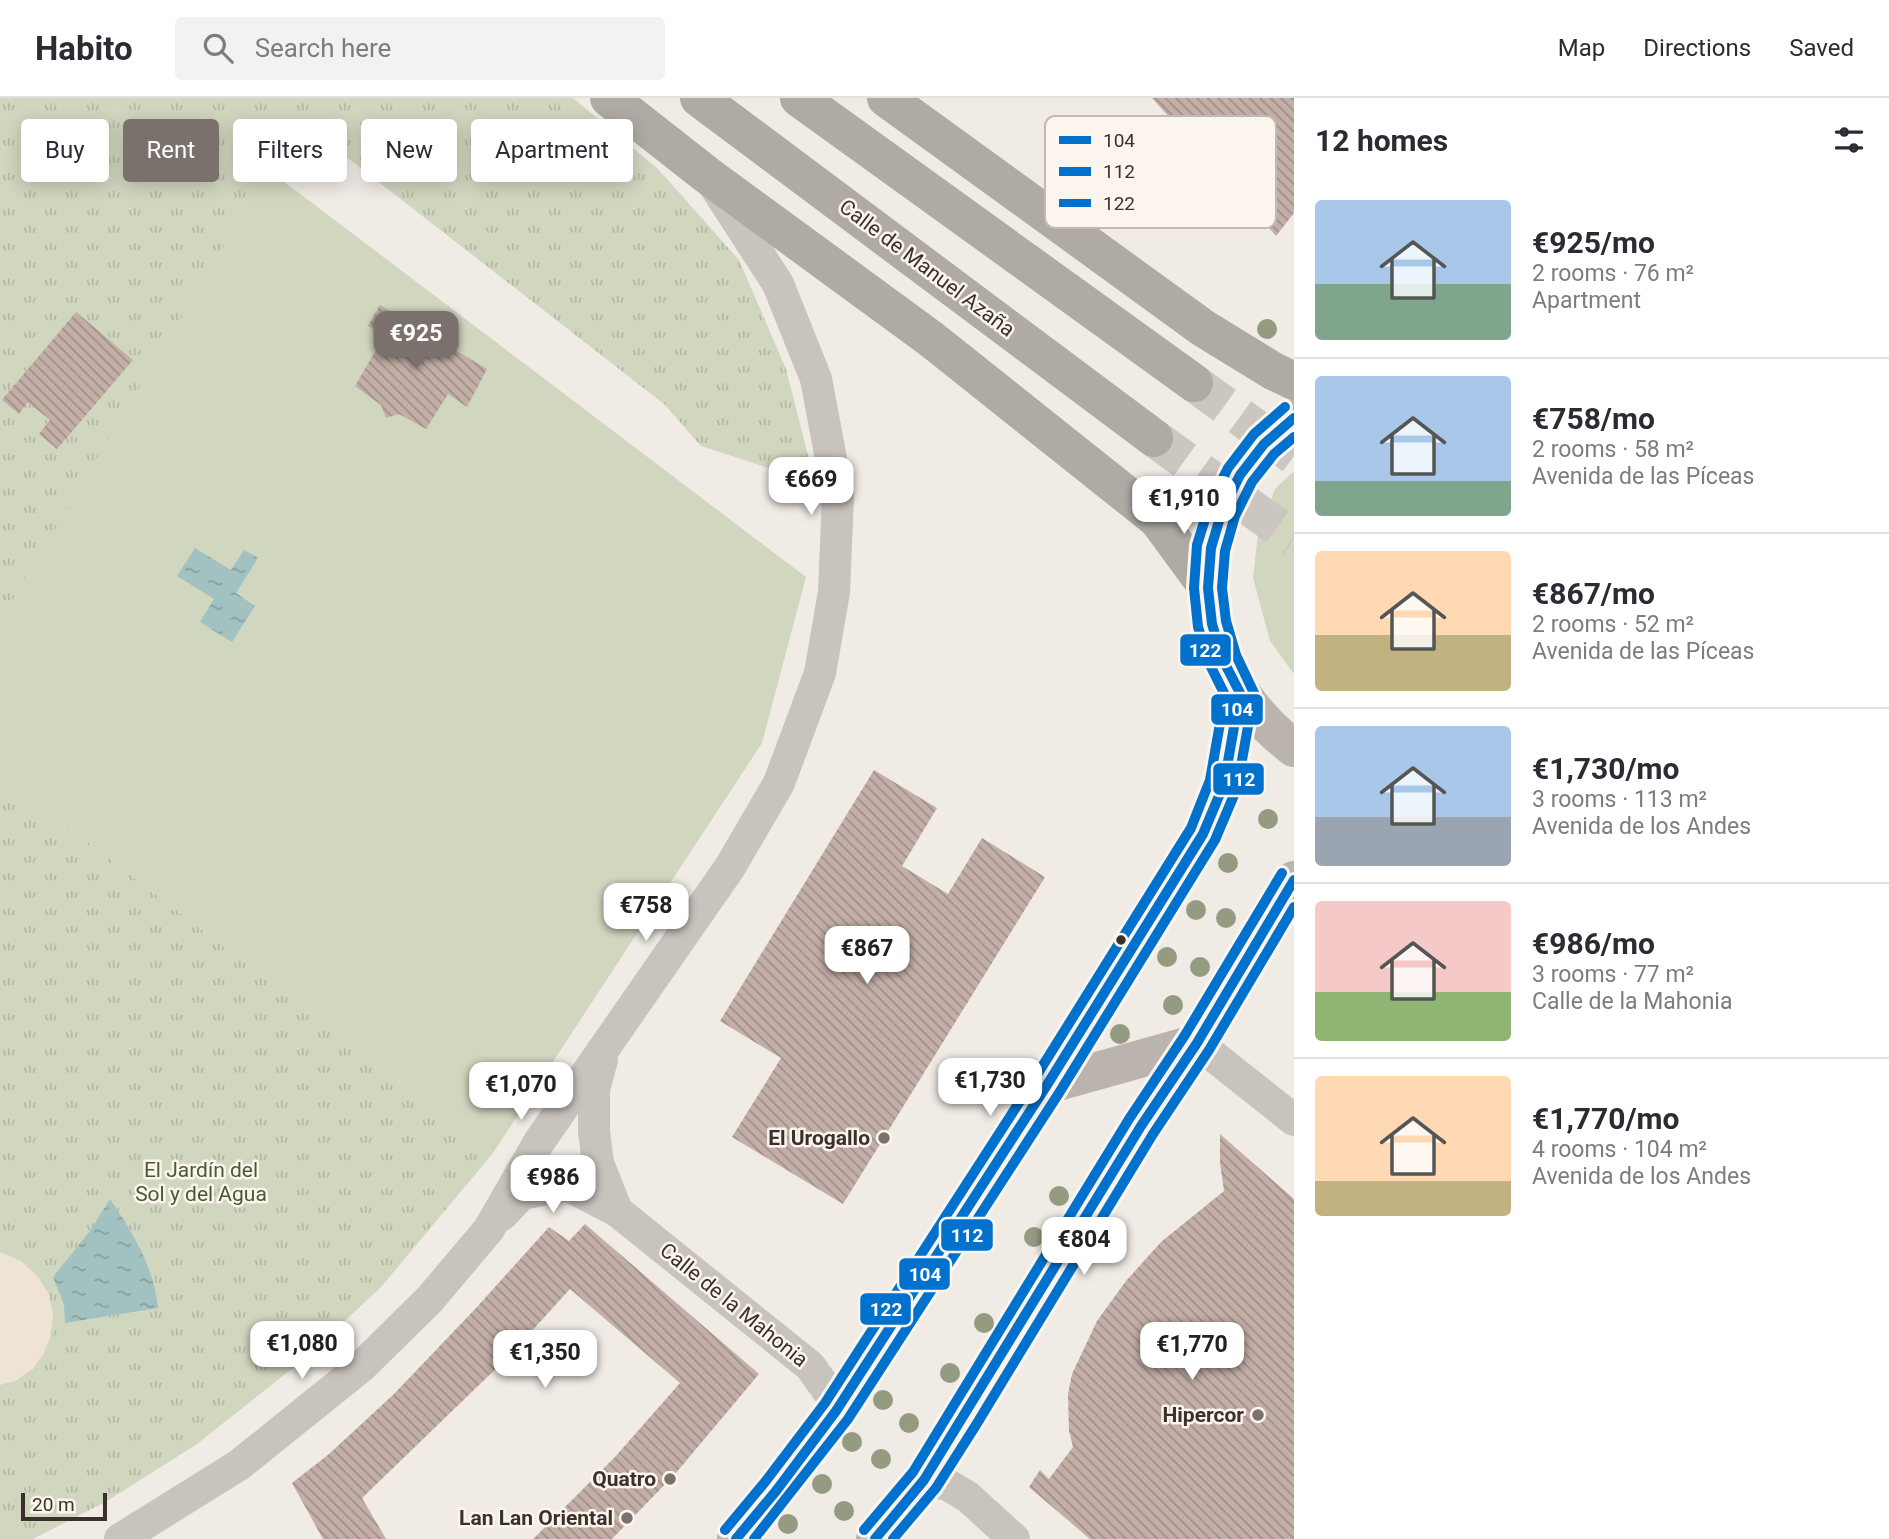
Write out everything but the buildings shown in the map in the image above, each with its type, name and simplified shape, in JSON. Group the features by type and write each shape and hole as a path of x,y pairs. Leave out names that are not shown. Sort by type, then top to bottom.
{"highway":[{"path":"609,98 707,175 930,339 1153,515 1208,588"},
{"name":"Calle de Manuel Azaña","path":"699,98 1154,438"},
{"path":"799,98 1194,383"},
{"path":"886,98 1045,213"},
{"path":"1065,228 1203,328 1294,381"}],"main road":[{"path":"1294,418 1264,444 1240,475 1222,511 1211,548 1208,588 1212,624 1223,660 1240,693 1270,730 1294,748"},
{"path":"736,1539 836,1411 1047,1086 1203,834 1224,784 1240,693"},
{"path":"875,1539 924,1480 1141,1126 1197,1043 1294,880"},
{"path":"1047,1086 1197,1043"}],"street":[{"path":"120,1539 239,1465 362,1366 430,1299 489,1229 539,1142 730,867 779,783 820,673 834,592 838,496 816,379 778,284 707,175"},
{"path":"1197,1043 1294,1120"},
{"name":"Calle de la Mahonia","path":"605,1048 594,1089 594,1131 598,1163 617,1211"},
{"name":"Calle de la Mahonia","path":"489,1229 522,1194 567,1185 617,1211 810,1366 826,1386 836,1411"},
{"path":"924,1480 948,1485 968,1497 1014,1539"}],"green space":[{"path":"0,98 573,98 598,119 471,119 471,182 633,182 633,148 658,169 739,260 786,369 815,483 701,446 664,404 379,182 457,182 457,119 361,119 361,168 347,157 347,119 233,119 233,182 262,182 0,620"},
{"path":"258,182 284,182 806,577 762,743 493,1153 0,775 0,618"},
{"path":"1294,471 1294,674 1270,641 1253,578 1258,534 1275,489"},
{"name":"El Jardín del Sol y del Agua","path":"0,775 493,1153 381,1287 303,1360 197,1444 107,1501 33,1539 0,1539"}],"shaded area":[{"path":"0,1252 21,1261 38,1277 49,1294 53,1315 51,1335 44,1353 33,1369 15,1381 0,1385"}],"water":[{"path":"195,548 231,570 244,550 258,558 236,593 255,606 232,642 200,622 214,599 177,576"},
{"path":"110,1199 147,1264 158,1308 65,1323 64,1305 53,1277 90,1231"}],"tunnel":[{"path":"1194,383 1294,456"},
{"path":"1154,438 1294,539"}],"transit line":[{"name":"122","path":"725,1530 825,1403 1035,1078 1191,828 1210,780 1225,695 1210,665 1198,627 1194,588 1197,545 1209,506 1228,468 1254,434 1285,407"},
{"name":"104","path":"736,1539 836,1411 1047,1085 1203,834 1224,784 1240,693 1223,660 1212,624 1208,588 1211,548 1222,511 1240,475 1264,444 1294,418"},
{"name":"112","path":"754,1539 848,1419 1059,1093 1215,840 1237,788 1254,693 1236,655 1226,621 1222,588 1225,551 1235,516 1252,482 1274,454 1294,437"},
{"name":"122","path":"864,1530 913,1472 1129,1119 1185,1035 1282,873"},
{"name":"104","path":"875,1539 924,1480 1141,1126 1197,1043 1294,880"},
{"name":"112","path":"893,1539 936,1488 976,1425 1153,1134 1209,1050 1294,907"}],"place":[{"name":"El Urogallo","path":"884,1138"},
{"name":"Hipercor","path":"1258,1415"},
{"name":"Quatro","path":"670,1479"},
{"name":"Lan Lan Oriental","path":"627,1518"}]}
